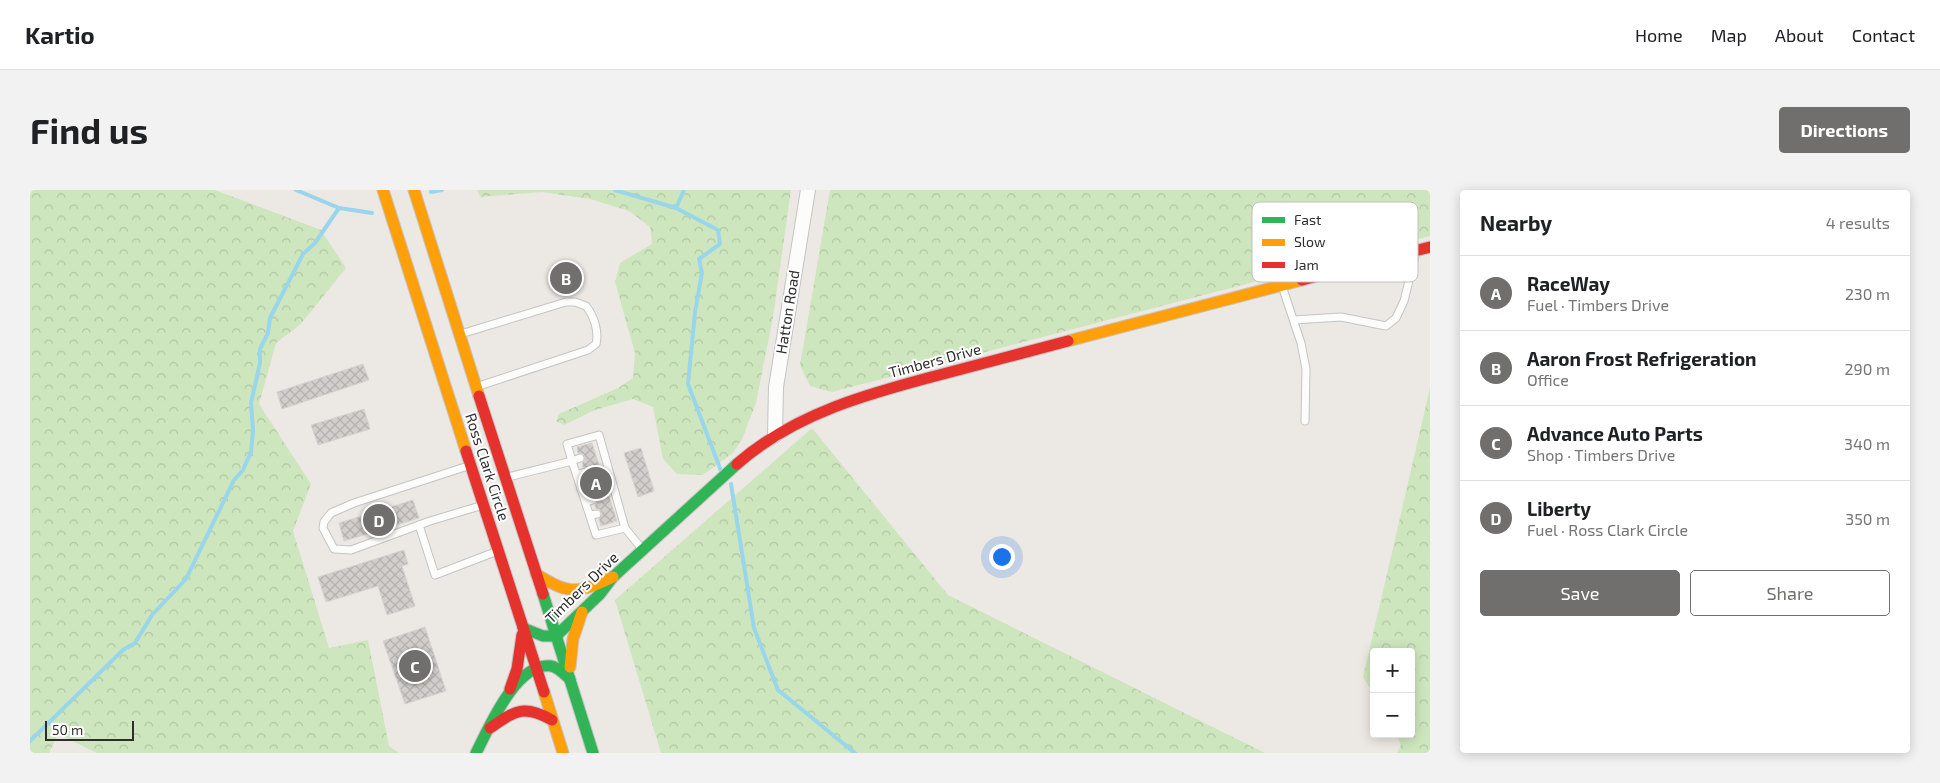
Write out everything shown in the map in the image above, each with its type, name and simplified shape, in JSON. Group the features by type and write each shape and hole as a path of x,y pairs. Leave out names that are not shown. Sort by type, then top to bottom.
{"main road":[{"name":"Ross Clark Circle","path":"383,190 563,753"},
{"name":"Ross Clark Circle","path":"414,190 593,753"},
{"name":"Timbers Drive","path":"523,628 540,636 549,638 556,636 600,594 613,577 746,457 775,435 823,411 862,396 899,385 1293,282"},
{"path":"536,574 565,591 576,592 587,590 613,577"},
{"path":"570,679 571,646 574,631 582,612"},
{"path":"476,753 510,689 517,670 523,628"},
{"path":"510,689 536,668 550,666 558,669 570,679"},
{"path":"490,728 516,711 527,709 539,712 552,720"}],"street":[{"name":"Hatton Road","path":"775,435 776,387 808,190"}],"lane":[{"path":"1294,320 1341,317 1386,326 1396,318 1404,301 1408,282"},
{"path":"1282,285 1294,320 1306,369 1305,421"},
{"path":"459,334 542,309 575,302 586,306 596,327 598,336 596,344 588,350 476,387"},
{"path":"625,528 596,536 594,514 585,487 577,475 567,444 599,435 608,465 608,479 617,510 625,528 643,550"},
{"path":"595,454 604,452"},
{"path":"505,478 580,458"},
{"path":"471,465 354,503 331,513 324,522 324,528 334,549 340,551 350,550 483,504"},
{"path":"600,468 608,465"},
{"path":"577,475 585,472"},
{"path":"420,525 435,575 498,551"}],"green space":[{"path":"30,190 215,190 321,230 346,268 301,324 276,343 259,404 311,484 293,531 329,648 368,640 389,746 399,753 97,753 58,734 49,753 30,753"},
{"path":"477,190 791,190 773,317 756,403 742,439 733,453 703,475 677,474 663,459 653,407 633,399 595,410 564,425 556,421 559,414 618,388 633,378 635,353 615,282 620,263 652,244 650,227 629,211 590,199 542,192 480,197"},
{"path":"830,190 1430,190 1430,236 1418,239 1418,202 1252,202 1252,282 1254,282 832,392 810,386 800,365"},
{"path":"1430,388 1430,753 1397,753 1401,745 1398,738 1415,738 1415,648 1370,648 1370,688 1363,677"},
{"path":"812,428 948,595 1265,753 661,753 615,600"}],"building":[{"path":"363,364 369,380 282,409 277,392"},
{"path":"364,409 370,429 318,445 311,425"},
{"path":"592,443 617,521 601,526 599,519 602,513 599,509 596,509 595,505 598,502 598,498 592,495 590,491 594,485 592,482 587,481 586,477 590,471 588,468 583,467 582,463 585,457 583,454 578,453 577,447"},
{"path":"641,448 654,491 638,497 624,453"},
{"path":"413,500 419,518 344,541 339,523"},
{"path":"404,550 408,564 402,566 415,606 387,615 378,586 326,602 318,577"},
{"path":"425,627 446,691 405,704 383,641"}],"waterway":[{"path":"296,190 339,208 372,213"},
{"path":"431,192 442,190"},
{"path":"615,190 676,208 718,230 720,244 699,259 702,273 695,312 688,384 721,471"},
{"path":"676,208 684,190"},
{"path":"30,741 123,650 135,643 152,615 186,579 234,480 243,470 251,452 253,430 251,403 260,363 260,349 268,333 270,318 303,254 315,243 339,208"},
{"path":"731,484 754,628 778,690 855,753"}],"traffic: fast":[{"path":"523,628 543,636 556,636 600,594 613,577 737,464"},
{"path":"543,594 593,753"},
{"path":"476,753 496,713 515,685 526,674 538,668 551,666 559,669 570,679"}],"traffic: slow":[{"path":"383,190 466,451"},
{"path":"414,190 479,396"},
{"path":"1068,341 1294,282"},
{"path":"536,574 557,586 574,590 591,587 613,577"},
{"path":"570,667 573,639 582,612"},
{"path":"544,692 563,753"}],"traffic: jam":[{"path":"1418,250 1430,247"},
{"path":"737,464 783,431 834,407 888,389 1068,341"},
{"path":"479,396 543,594"},
{"path":"466,451 544,692"},
{"path":"510,689 517,669 522,635"},
{"path":"490,728 506,717 526,711 534,712 552,720"}],"place":[{"name":"Aaron Frost Refrigeration","path":"566,278"},
{"name":"RaceWay","path":"596,483"},
{"name":"Liberty","path":"379,520"},
{"name":"Advance Auto Parts","path":"415,666"}]}
